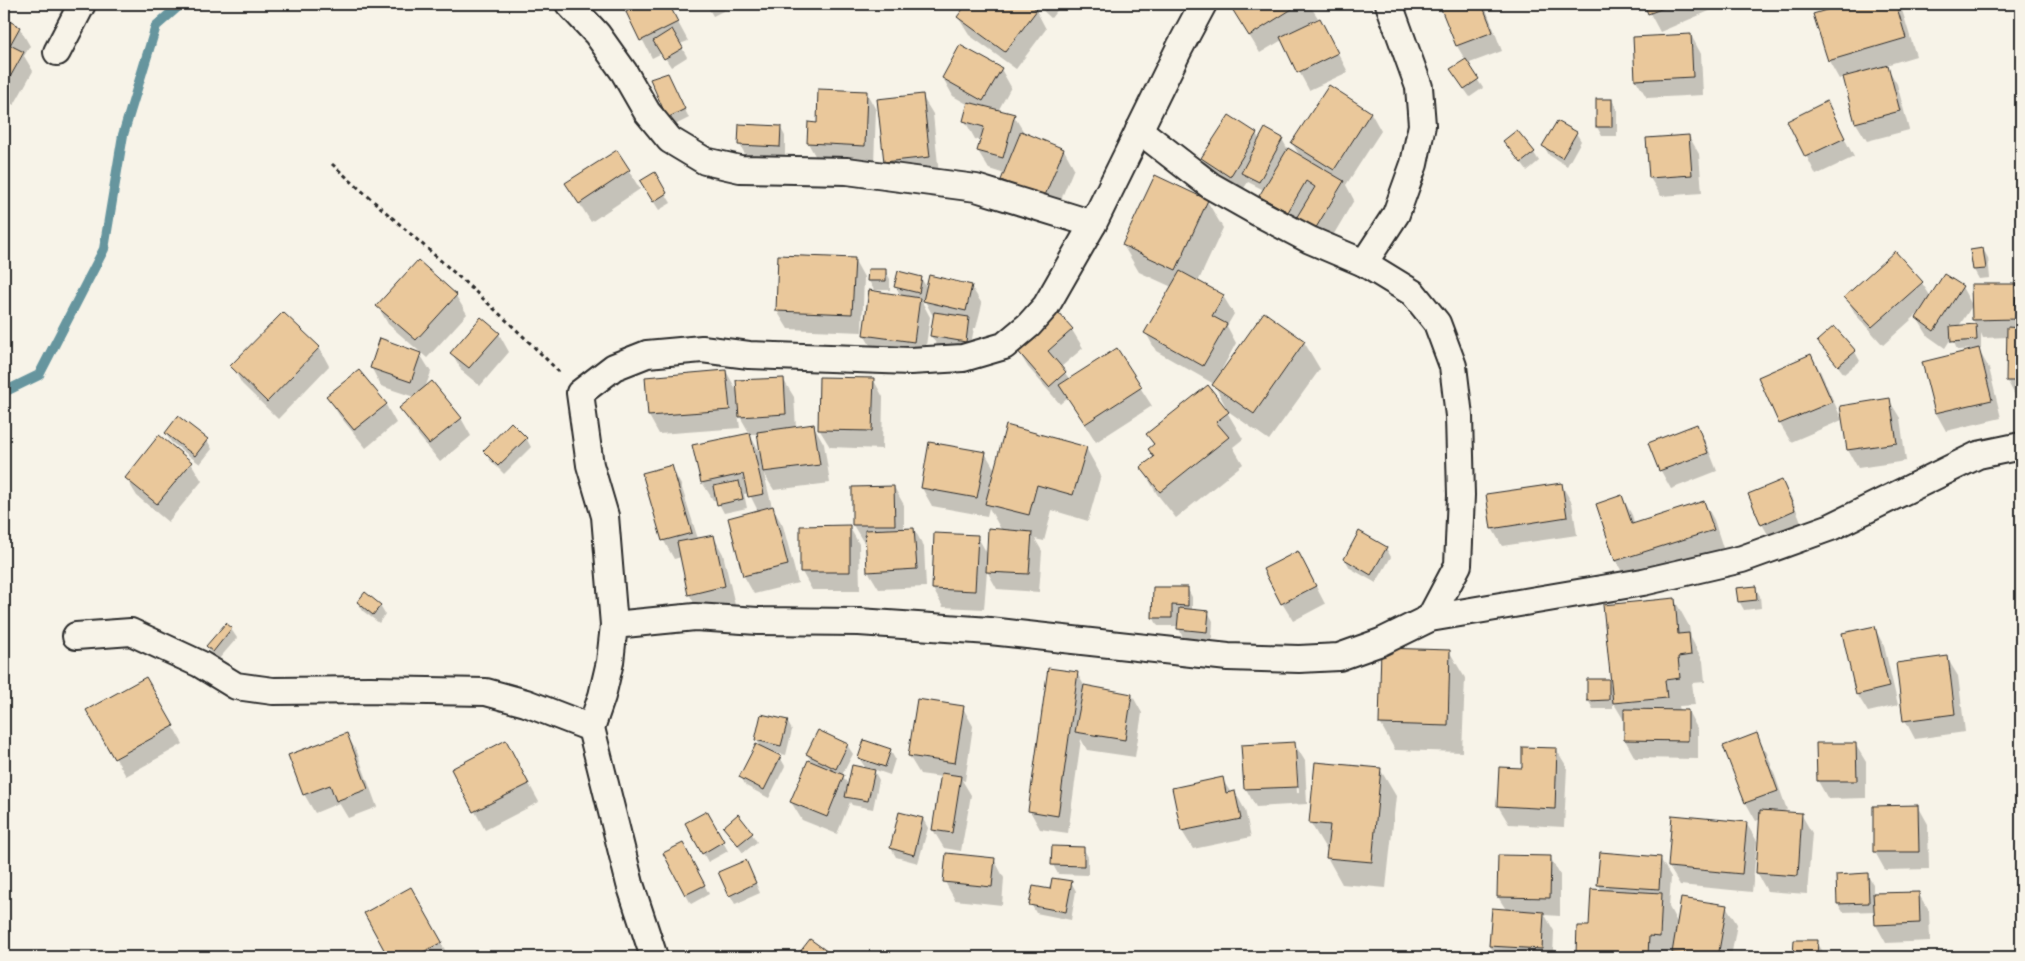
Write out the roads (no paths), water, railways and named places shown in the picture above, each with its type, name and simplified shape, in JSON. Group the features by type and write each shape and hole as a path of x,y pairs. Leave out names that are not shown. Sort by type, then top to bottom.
{"street":[{"path":"57,52 82,4"},
{"path":"569,4 597,34 624,72 647,112 670,140 705,161 740,169 847,170 976,188 1093,224"},
{"path":"654,957 630,884 591,728 602,696 610,662 614,624 606,516 590,465 580,393 614,366 647,354 702,349 749,355 910,361 964,358 1004,346 1029,325 1046,306 1093,224 1180,47 1204,4"},
{"path":"1364,263 1396,214 1414,164 1422,125 1419,87 1389,4"},
{"path":"1139,130 1218,190 1310,240 1364,263 1412,292 1437,323 1453,366 1459,416 1461,494 1458,564 1430,618"},
{"path":"614,624 695,617 758,621 859,622 990,631 1228,657 1299,659 1339,657 1381,642 1430,618 1643,582 1742,560 1830,527 1978,455 2021,446"},
{"path":"76,636 131,632 200,664 236,686 273,691 486,692 526,702 591,728"}],"waterway":[{"path":"4,392 39,375 104,249 123,135 156,26 181,4"}]}
